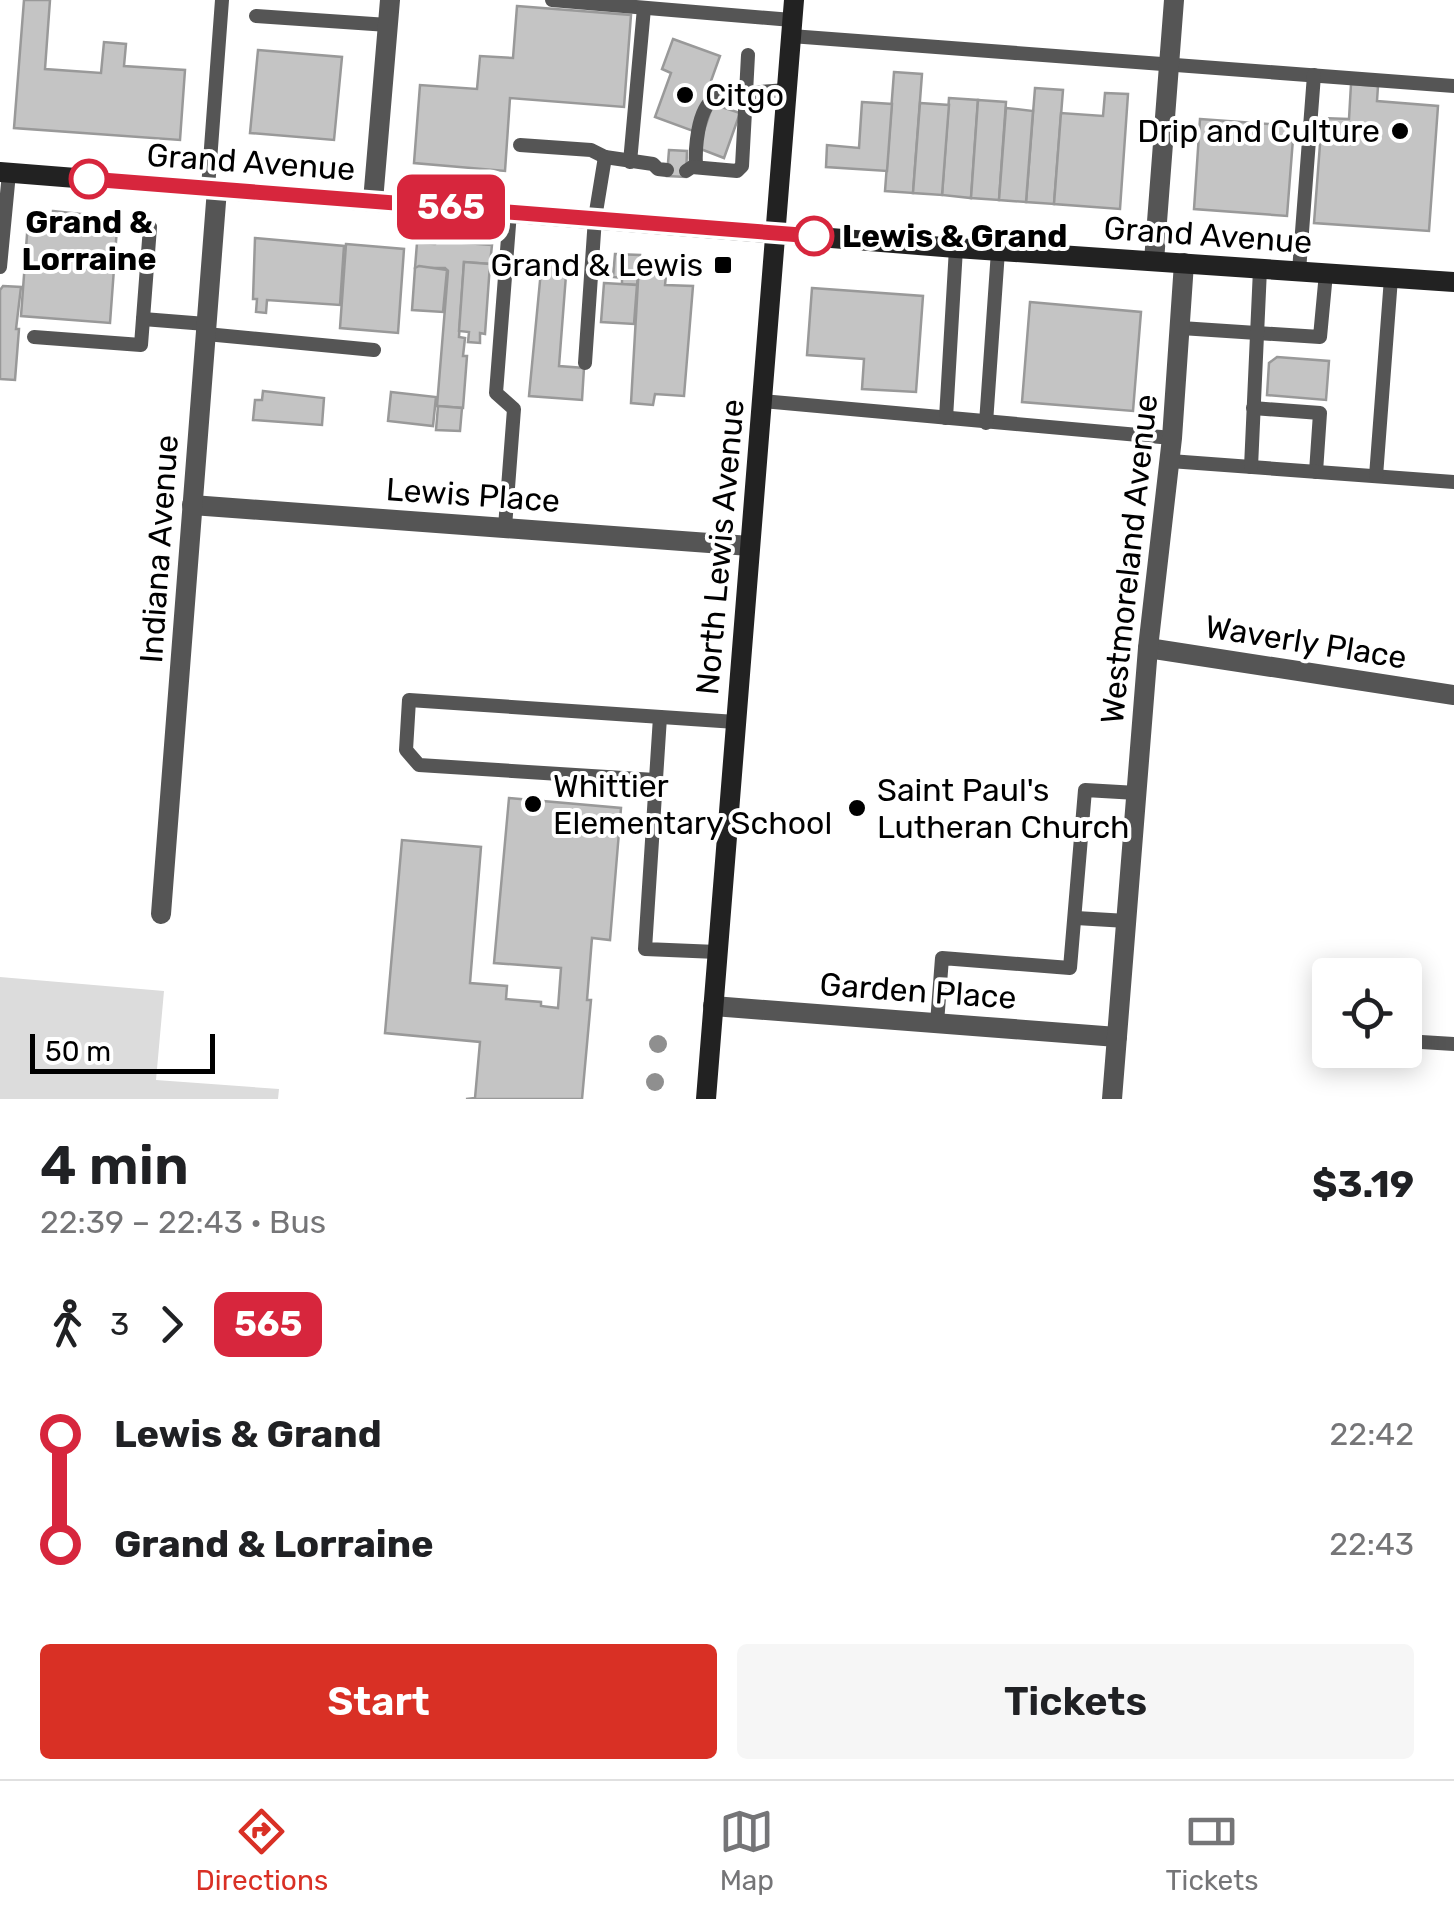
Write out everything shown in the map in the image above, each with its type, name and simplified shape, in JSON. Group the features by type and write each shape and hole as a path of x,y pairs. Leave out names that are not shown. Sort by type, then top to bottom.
{"main road":[{"name":"North Lewis Avenue","path":"706,1099 792,19"},
{"name":"Grand Avenue","path":"4,172 956,248 1454,282"}],"street":[{"path":"372,201 390,0"},
{"path":"1154,261 1174,0"},
{"name":"Indiana Avenue","path":"161,914 206,329 212,189"},
{"name":"Westmoreland Avenue","path":"1112,1099 1148,648 1170,462 1184,263"},
{"name":"Lewis Place","path":"192,505 750,546"},
{"name":"Waverly Place","path":"1148,648 1454,695"},
{"name":"Garden Place","path":"713,1006 1117,1037"}],"lane":[{"path":"212,189 222,0"},
{"path":"552,0 721,7 1169,64 1454,86"},
{"path":"630,162 637,5"},
{"path":"256,16 388,25"},
{"path":"748,54 746,92 742,166 737,171 690,166 708,105 714,100 746,92 787,90"},
{"path":"1300,271 1314,75"},
{"path":"520,145 591,150 630,162 663,163"},
{"path":"585,364 595,218 605,157"},
{"path":"0,267 4,172"},
{"path":"506,527 514,408 496,393 510,212"},
{"path":"34,337 142,345 150,226"},
{"path":"946,418 956,248"},
{"path":"986,422 998,251"},
{"path":"1251,467 1260,268"},
{"path":"1181,328 1320,337 1326,273"},
{"path":"1376,476 1390,278"},
{"path":"144,319 374,350"},
{"path":"762,402 1172,438"},
{"path":"1253,408 1320,413 1316,472"},
{"path":"1170,462 1454,482"},
{"path":"656,780 419,765 406,750 409,700 736,722"},
{"path":"660,718 645,949 718,952"},
{"path":"937,1023 942,958 1070,968 1085,790 1138,793"},
{"path":"1076,918 1126,921"},
{"path":"1422,1042 1454,1044"}],"shaded area":[{"path":"0,977 164,991 156,1080 279,1089 278,1099 0,1099"}],"building":[{"path":"24,0 50,0 45,69 101,73 104,42 126,44 124,66 185,70 180,140 14,128"},
{"path":"517,6 631,15 624,107 510,98 505,171 414,163 420,85 477,89 480,56 513,58"},
{"name":"Citgo","path":"673,39 720,56 693,131 655,117 671,73 662,69"},
{"path":"258,50 342,57 334,140 250,133"},
{"path":"894,72 922,74 913,193 885,191"},
{"path":"1351,84 1378,86 1377,101 1438,106 1429,231 1314,223 1322,118 1349,119"},
{"path":"1035,88 1063,90 1054,204 1026,202"},
{"path":"1105,93 1128,94 1120,209 1054,204 1061,113 1103,116"},
{"path":"949,98 978,100 971,198 942,195"},
{"path":"978,100 1006,102 999,200 971,198"},
{"path":"862,102 892,104 887,171 826,167 827,145 859,148"},
{"path":"920,103 949,105 942,195 913,193"},
{"name":"Citgo","path":"713,104 740,113 724,158 698,148"},
{"path":"1006,108 1033,111 1026,202 999,200"},
{"path":"1200,119 1294,126 1287,216 1194,209"},
{"name":"Citgo","path":"669,150 687,151 686,177 667,176"},
{"path":"53,211 82,214 81,225 117,228 110,323 21,316 28,221 52,223"},
{"path":"255,238 344,246 340,305 267,300 266,313 256,312"},
{"path":"417,243 492,245 490,264 464,262 459,337 465,338 463,356 467,356 463,408 437,406 448,271 415,268"},
{"path":"346,244 404,249 398,333 340,328"},
{"path":"615,254 640,255 637,285 622,284 622,278 613,277"},
{"path":"542,260 567,262 559,366 584,368 582,400 529,396"},
{"path":"464,262 490,264 485,334 480,333 480,343 468,342 469,332 459,331"},
{"path":"639,264 667,266 665,285 693,286 684,396 655,394 653,405 631,403"},
{"path":"415,268 447,270 443,312 412,310"},
{"path":"604,283 637,285 634,324 601,322"},
{"path":"3,286 21,287 15,380 0,379"},
{"path":"812,288 923,296 916,392 862,389 864,359 807,355"},
{"path":"1030,302 1141,312 1133,411 1022,402"},
{"path":"1277,357 1329,361 1326,400 1267,395 1269,363"},
{"path":"263,391 324,398 322,425 253,420 255,400 262,400"},
{"path":"391,392 436,397 433,426 388,421"},
{"path":"438,406 462,408 460,431 436,430"},
{"path":"509,798 621,808 610,940 592,938 582,1099 466,1099 475,1098 480,1042 385,1033 402,840 481,847 470,983 507,986 506,999 541,1002 541,1006 558,1008 561,968 494,963"}],"bus line":[{"name":"565","path":"89,179 814,236"}],"place":[{"name":"Citgo","path":"685,95"},
{"name":"Drip and Culture","path":"1400,131"},
{"name":"Grand & Lorraine","path":"89,179"},
{"name":"Lewis & Grand","path":"814,236"},
{"name":"Grand & Lewis","path":"723,265"},
{"name":"Whittier Elementary School","path":"533,804"},
{"name":"Saint Paul's Lutheran Church","path":"857,808"}]}
